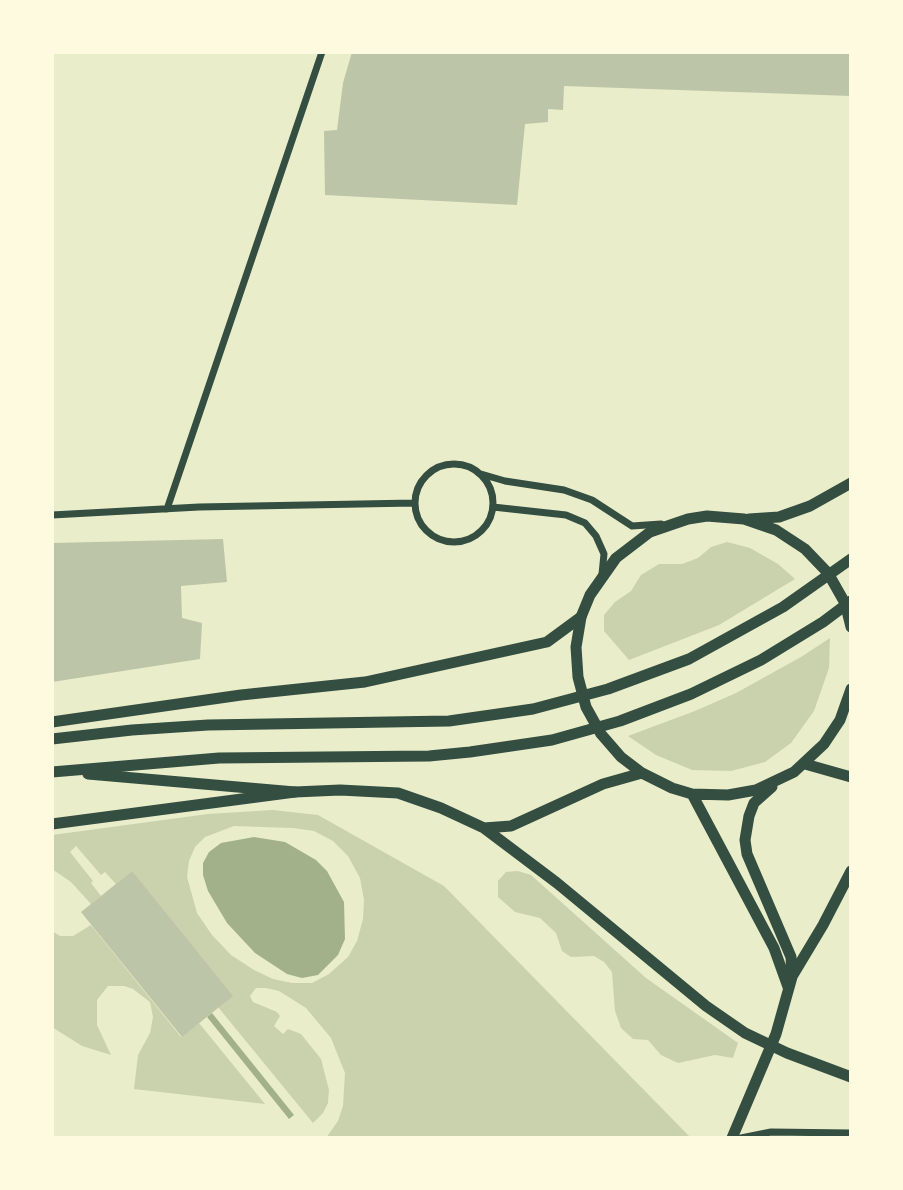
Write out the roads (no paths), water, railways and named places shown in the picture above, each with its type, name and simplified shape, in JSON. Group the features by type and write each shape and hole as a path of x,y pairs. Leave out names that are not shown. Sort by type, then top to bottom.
{"main road":[{"path":"782,779 756,790 728,795 692,794 642,773 621,757 601,734 586,707 578,677 576,647 581,617 602,574 632,543 670,524 707,516 744,519 779,517 810,506 851,483"},
{"path":"744,519 776,530 805,549 828,573 845,603 851,627"},
{"path":"52,739 208,725 449,721 533,709 608,689 700,654 809,591 851,559"},
{"path":"56,772 219,758 443,755 511,747 620,721 728,677 823,622 851,601"},
{"path":"52,722 241,695 365,682 547,642 581,617"},
{"path":"732,1138 776,1034 790,982 791,957 747,854 747,823 754,803 805,764 824,744 840,720 851,693"},
{"path":"805,764 851,777"},
{"path":"56,772 295,792"},
{"path":"484,828 511,826 603,784 642,773"},
{"path":"52,824 295,792 340,790 398,793 484,828 557,883 706,1006 745,1033 851,1077"},
{"path":"692,794 790,982"},
{"path":"790,982 851,871"}],"street":[{"path":"167,509 322,52"},
{"path":"479,473 492,494 493,507 484,528 475,536 452,543 430,535 421,526 414,503 419,483 434,469 453,463 505,481 564,490 592,500 632,526 670,524"},
{"path":"52,515 414,503"},
{"path":"493,507 566,515 585,523 596,536 604,554 602,574"},
{"path":"741,1138 771,1132 851,1133"}]}
